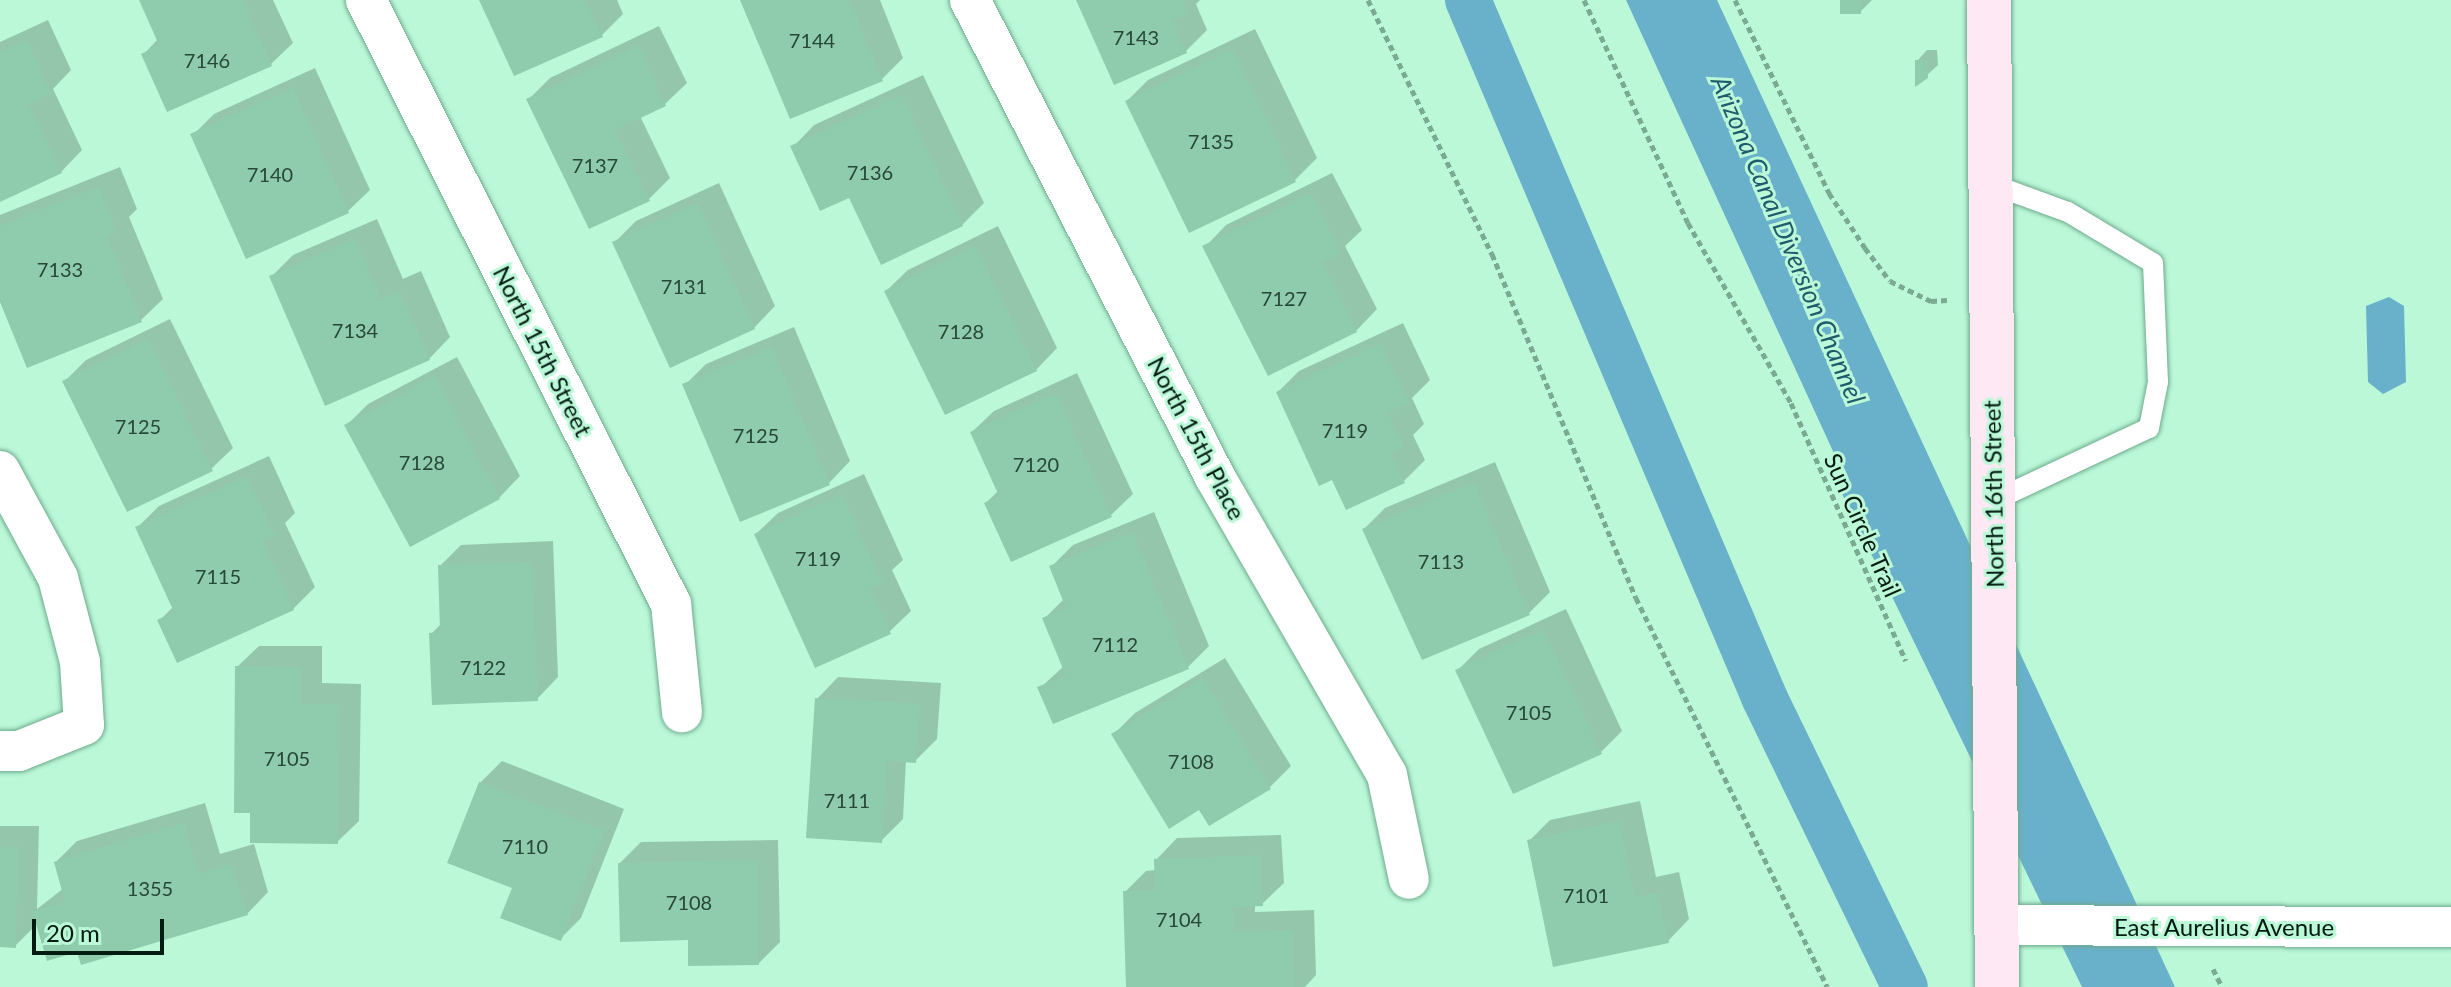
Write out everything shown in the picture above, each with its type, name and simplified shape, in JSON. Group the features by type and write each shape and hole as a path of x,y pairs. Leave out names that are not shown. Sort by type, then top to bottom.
{"main road":[{"name":"North 16th Street","path":"1989,0 1997,960"}],"street":[{"name":"North 15th Street","path":"366,0 671,604 682,712"},
{"name":"North 15th Place","path":"970,0 1215,477 1387,775 1409,879"},
{"path":"0,471 58,578 80,662 84,725 19,751 0,751"},
{"name":"East Aurelius Avenue","path":"1997,960 2451,927"}],"lane":[{"path":"1991,184 2068,212 2153,263 2158,382 2149,428 1993,501"}],"path":[{"path":"1368,0 1492,254 1636,598 1827,987"},
{"name":"Sun Circle Trail","path":"1584,0 1688,223 1791,403 1906,661"},
{"path":"1735,0 1829,193 1890,281 1931,301 1991,300"}],"water":[{"name":"Arizona Canal Diversion Channel","path":"1626,0 1717,0 2175,987 2082,987 1828,465 1837,460"},
{"path":"2389,297 2404,306 2406,382 2383,394 2368,382 2366,306"}],"building":[{"path":"139,0 243,0 272,66 167,112 141,54 159,45"},
{"path":"479,0 586,0 603,37 514,76"},
{"path":"740,0 850,0 883,81 790,119"},
{"path":"1076,0 1182,0 1189,14 1173,21 1187,53 1114,85"},
{"path":"1840,0 1861,0 1861,14 1840,14"},
{"path":"27,40 51,93 29,104 62,173 0,202 0,52"},
{"path":"638,45 666,106 615,130 650,201 589,229 526,99"},
{"path":"1233,49 1296,182 1189,233 1125,101"},
{"path":"1915,60 1927,60 1928,78 1915,87"},
{"path":"293,88 349,213 246,259 190,134"},
{"path":"902,95 963,226 881,265 849,198 820,211 790,146"},
{"path":"99,187 117,232 107,236 142,322 27,368 0,302 0,226"},
{"path":"1311,193 1341,253 1322,263 1357,332 1268,376 1202,246"},
{"path":"698,203 755,329 670,368 612,242"},
{"path":"355,239 381,299 400,291 430,360 325,406 269,276"},
{"path":"976,246 1037,371 945,415 884,291"},
{"path":"148,339 213,471 127,512 62,381"},
{"path":"1381,343 1410,403 1388,412 1404,447 1391,454 1405,483 1346,510 1332,480 1319,486 1276,392"},
{"path":"772,347 830,485 740,522 682,384"},
{"path":"435,376 500,499 410,547 344,425"},
{"path":"1056,393 1112,517 1011,562 984,503 999,496 970,432"},
{"path":"248,476 275,536 263,541 294,610 177,663 157,620 174,612 135,527"},
{"path":"1474,482 1530,615 1422,660 1362,529"},
{"path":"842,494 883,583 870,588 891,634 815,668 754,534"},
{"path":"1133,532 1189,669 1053,724 1037,687 1066,676 1042,618 1066,608 1049,566"},
{"path":"532,562 538,701 432,705 429,633 440,632 438,565"},
{"path":"1544,629 1602,754 1513,794 1455,670"},
{"path":"235,666 301,667 301,704 340,704 338,844 250,843 250,813 234,813"},
{"path":"1203,678 1271,789 1209,826 1199,810 1169,829 1111,734"},
{"path":"815,698 920,704 916,763 887,761 882,843 806,838"},
{"path":"479,782 604,830 561,941 500,918 512,888 447,863"},
{"path":"1619,821 1635,897 1658,893 1669,943 1553,967 1527,840"},
{"path":"184,823 199,874 232,864 248,915 81,965 77,952 47,961 32,911 65,902 54,862"},
{"path":"0,847 18,847 16,948 0,947"},
{"path":"1261,855 1263,906 1233,907 1234,932 1293,930 1295,987 1126,987 1123,891 1155,890 1154,859"},
{"path":"758,860 759,965 688,966 688,940 620,942 618,863"}],"waterway":[{"path":"1468,0 1765,699 1905,987"}]}
